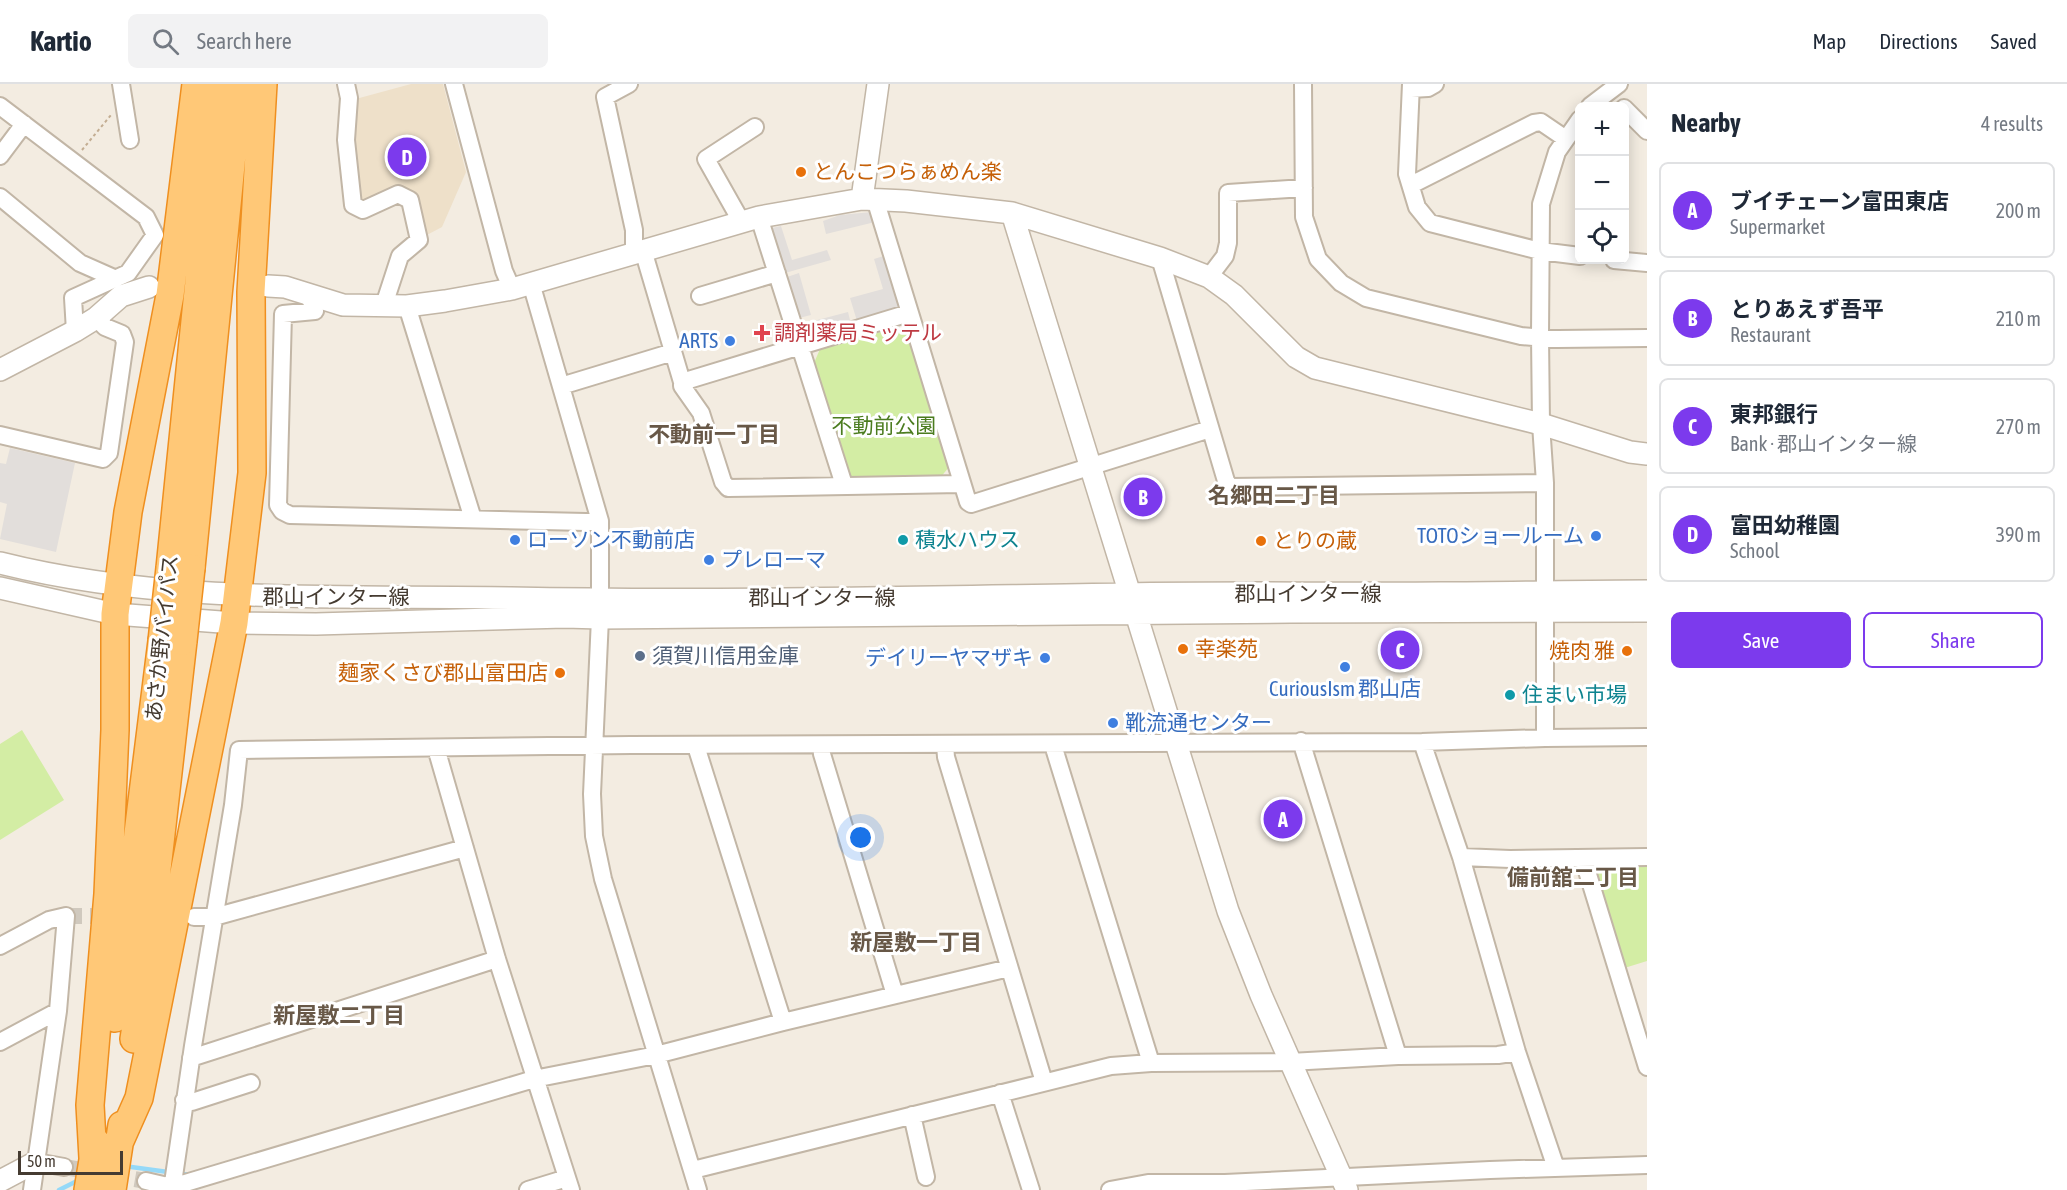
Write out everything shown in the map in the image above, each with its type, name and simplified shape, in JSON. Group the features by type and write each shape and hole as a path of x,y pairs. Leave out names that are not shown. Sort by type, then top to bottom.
{"highway":[{"path":"93,1158 90,1105 108,894 115,730 115,614 128,512 170,296 196,84"},
{"name":"あさか野バイパス","path":"112,1190 148,948 219,84"},
{"name":"あさか野バイパス","path":"180,568 239,84"},
{"path":"120,1143 139,1098 234,623 252,473 251,292 263,84"},
{"name":"あさか野バイパス","path":"88,1190 173,641"}],"street":[{"path":"346,84 349,98 346,140 353,205 363,210 398,194 410,200 419,240 400,256 384,305"},
{"path":"454,84 504,271 521,286 561,386 600,521 600,609 592,794 594,836 603,879 698,1190"},
{"path":"629,84 605,97 634,230 682,386 701,413 723,482 728,488 962,484"},
{"path":"878,84 869,199 909,313 968,502 971,504 1210,429"},
{"path":"1303,84 1304,217 1318,259 1341,283 1366,298 1521,336 1558,339 1647,338"},
{"path":"1435,84 1428,88 1411,87 1407,174 1417,207 1431,223 1540,251 1575,255"},
{"path":"1594,102 1612,86 1621,102"},
{"path":"120,89 130,140"},
{"path":"0,106 146,217 155,235 128,273 73,298 75,331"},
{"path":"1629,112 1647,131"},
{"path":"1411,185 1534,123 1541,122 1566,139"},
{"path":"0,156 24,124"},
{"path":"1545,738 1543,601 1545,483 1541,424 1540,336 1541,204 1557,152 1575,126"},
{"path":"755,127 706,159 750,219 777,273 844,485"},
{"path":"1209,277 1225,256 1228,243 1228,193 1304,188"},
{"path":"0,197 80,262 116,279"},
{"path":"268,286 285,286 343,305 407,306 521,286 750,219 869,199 1012,213 1160,258 1209,277 1234,295 1296,357 1314,368 1541,424 1630,452 1647,454"},
{"path":"1012,213 1089,468 1228,910 1244,956 1344,1184"},
{"path":"1160,258 1210,429 1226,481 1230,487 1545,483"},
{"path":"1629,261 1647,263"},
{"path":"700,296 777,273"},
{"path":"0,370 75,331 96,318 121,296 149,287"},
{"path":"308,294 315,311 283,314 278,505 282,511 290,515 600,521"},
{"path":"407,306 472,519"},
{"path":"682,382 909,313"},
{"path":"0,435 103,459 109,453 126,342 122,334 105,327 96,318"},
{"path":"561,386 673,352"},
{"name":"郡山インター線","path":"0,563 39,573 119,585 237,596 448,597 600,609 1543,601 1647,591"},
{"path":"0,588 115,614 234,623 328,624 565,617 600,609"},
{"path":"1543,601 1647,610"},
{"path":"172,1188 240,750 595,746 1053,745 1301,741 1422,742 1647,737"},
{"path":"1301,741 1398,1056"},
{"path":"1422,742 1461,857 1517,1052 1556,1168"},
{"path":"821,745 895,995"},
{"path":"945,745 946,757 1044,1082"},
{"path":"1053,745 1150,1063"},
{"path":"696,746 783,1022"},
{"path":"436,748 497,959 569,1184 528,1190"},
{"path":"194,917 214,917 465,848"},
{"path":"1461,857 1510,859 1647,857"},
{"path":"1583,858 1647,1067"},
{"path":"0,946 49,920 66,916 58,1011 32,1190"},
{"path":"191,1058 497,959"},
{"path":"146,1180 172,1188 534,1079 656,1055 783,1022 1009,969"},
{"path":"0,1042 58,1011"},
{"path":"693,1170 1112,1066 1150,1063 1290,1062 1398,1056 1498,1055 1517,1052"},
{"path":"184,1100 192,1102 250,1083"},
{"path":"1000,1093 1031,1190"},
{"path":"912,1115 926,1177"},
{"path":"0,1181 36,1162 64,1167"},
{"path":"1110,1190 1148,1183 1344,1184 1556,1168 1647,1165"}],"path":[{"path":"73,162 120,89"}],"shaded area":[{"path":"411,84 443,84 466,172 442,227 425,236 412,191 405,187 362,204 358,202 352,100"},
{"path":"872,212 875,222 826,234 823,221 840,215"},
{"path":"781,226 792,260 827,250 831,260 785,273 772,228"},
{"path":"887,255 900,303 897,310 857,321 850,298 883,289 874,259"},
{"path":"799,273 811,315 799,318 787,277"},
{"path":"848,312 851,324 811,336 804,333 802,324"},
{"path":"10,448 75,463 56,552 0,539 7,504 0,502 0,463 6,464"}],"green space":[{"name":"不動前公園","path":"894,328 906,330 949,467 940,478 854,480 847,477 814,363 820,349"},
{"path":"22,730 64,800 0,840 0,744"},
{"path":"1647,857 1647,961 1618,970 1583,858"}],"waterway":[{"path":"124,1166 190,1175"},
{"path":"59,1190 81,1179"}],"tunnel":[{"path":"66,916 113,916"},
{"path":"64,1167 146,1181"}],"place":[{"name":"富田幼稚園","path":"407,157"},
{"name":"とんこつらぁめん楽","path":"801,172"},
{"name":"調剤薬局ミッテル","path":"762,333"},
{"name":"ARTS","path":"730,341"},
{"name":"とりあえず吾平","path":"1143,497"},
{"name":"TOTOショールーム","path":"1596,536"},
{"name":"ローソン不動前店","path":"515,540"},
{"name":"積水ハウス","path":"903,540"},
{"name":"とりの蔵","path":"1261,541"},
{"name":"プレローマ","path":"709,560"},
{"name":"幸楽苑","path":"1183,649"},
{"name":"東邦銀行","path":"1400,650"},
{"name":"焼肉 雅","path":"1627,651"},
{"name":"須賀川信用金庫","path":"640,656"},
{"name":"デイリーヤマザキ","path":"1045,658"},
{"name":"CuriousIsm 郡山店","path":"1345,667"},
{"name":"麺家くさび郡山富田店","path":"560,673"},
{"name":"住まい市場","path":"1510,695"},
{"name":"靴流通センター","path":"1113,723"},
{"name":"ブイチェーン富田東店","path":"1283,819"}],"district":[{"name":"不動前一丁目","path":"714,434"},
{"name":"名郷田二丁目","path":"1274,495"},
{"name":"備前舘二丁目","path":"1573,877"},
{"name":"新屋敷一丁目","path":"916,942"},
{"name":"新屋敷二丁目","path":"339,1015"}]}
